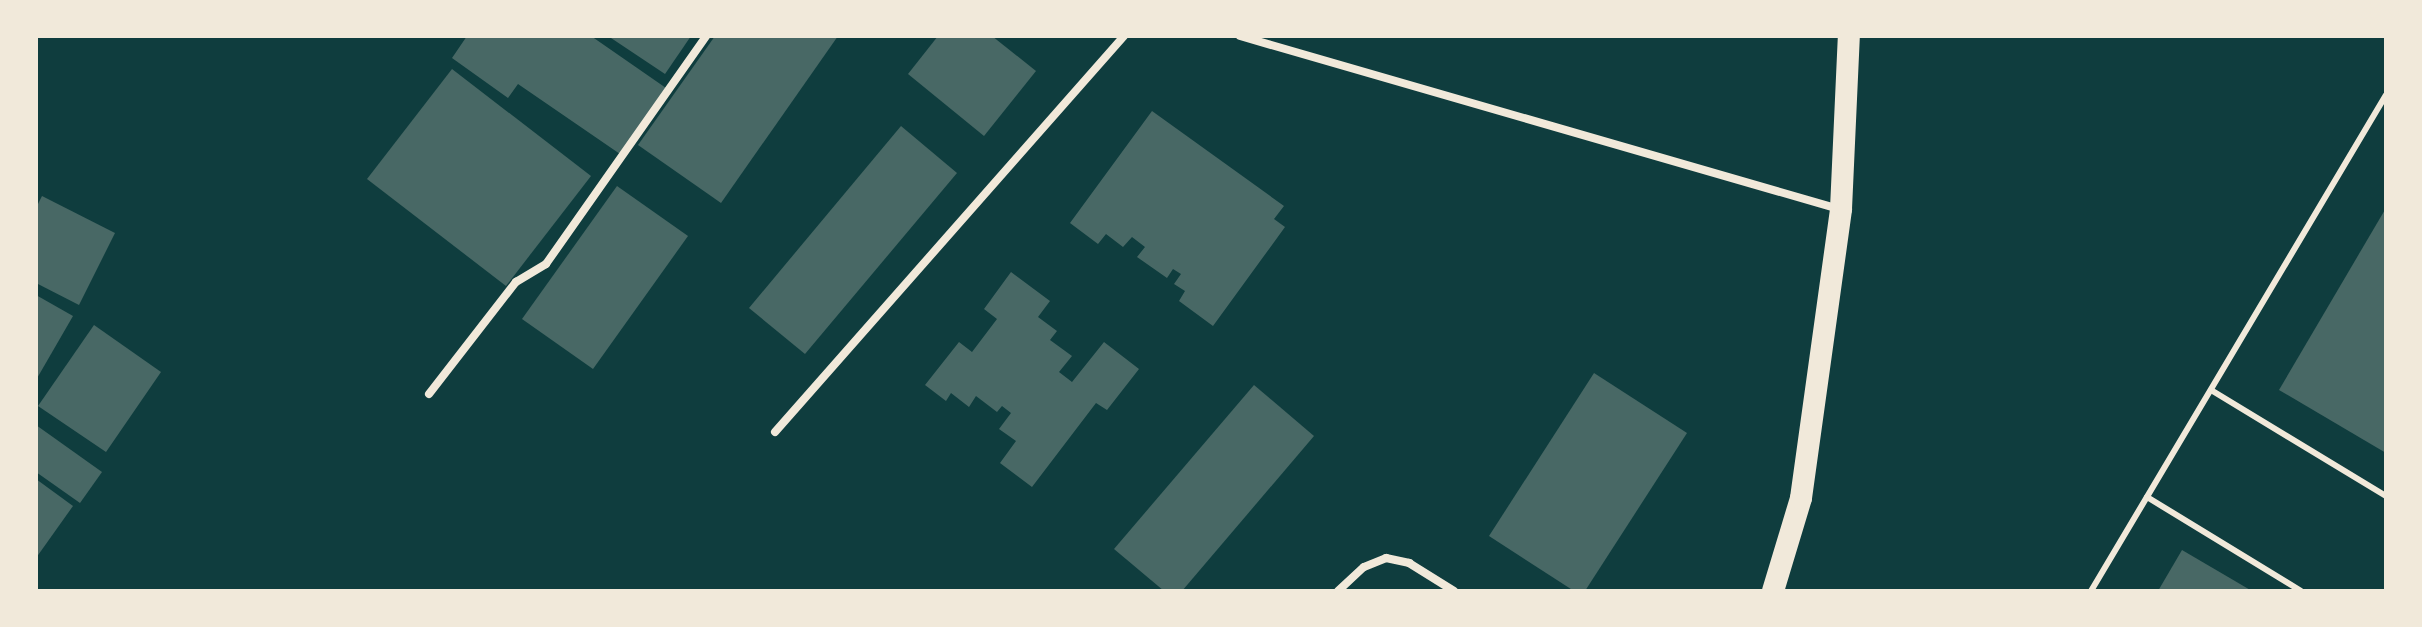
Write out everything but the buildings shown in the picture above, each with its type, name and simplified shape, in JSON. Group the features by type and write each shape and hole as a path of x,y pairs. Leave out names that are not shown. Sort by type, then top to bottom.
{"highway":[{"path":"1773,591 1801,498 1841,209 1849,36"}],"street":[{"path":"429,394 516,282 546,264 706,36"},
{"path":"775,432 1124,36"},
{"path":"1240,36 1841,209"},
{"path":"1338,591 1364,567 1386,558 1409,563 1454,591"}],"lane":[{"path":"2091,591 2386,95"},
{"path":"2211,390 2386,496"},
{"path":"2147,497 2301,591"}]}
